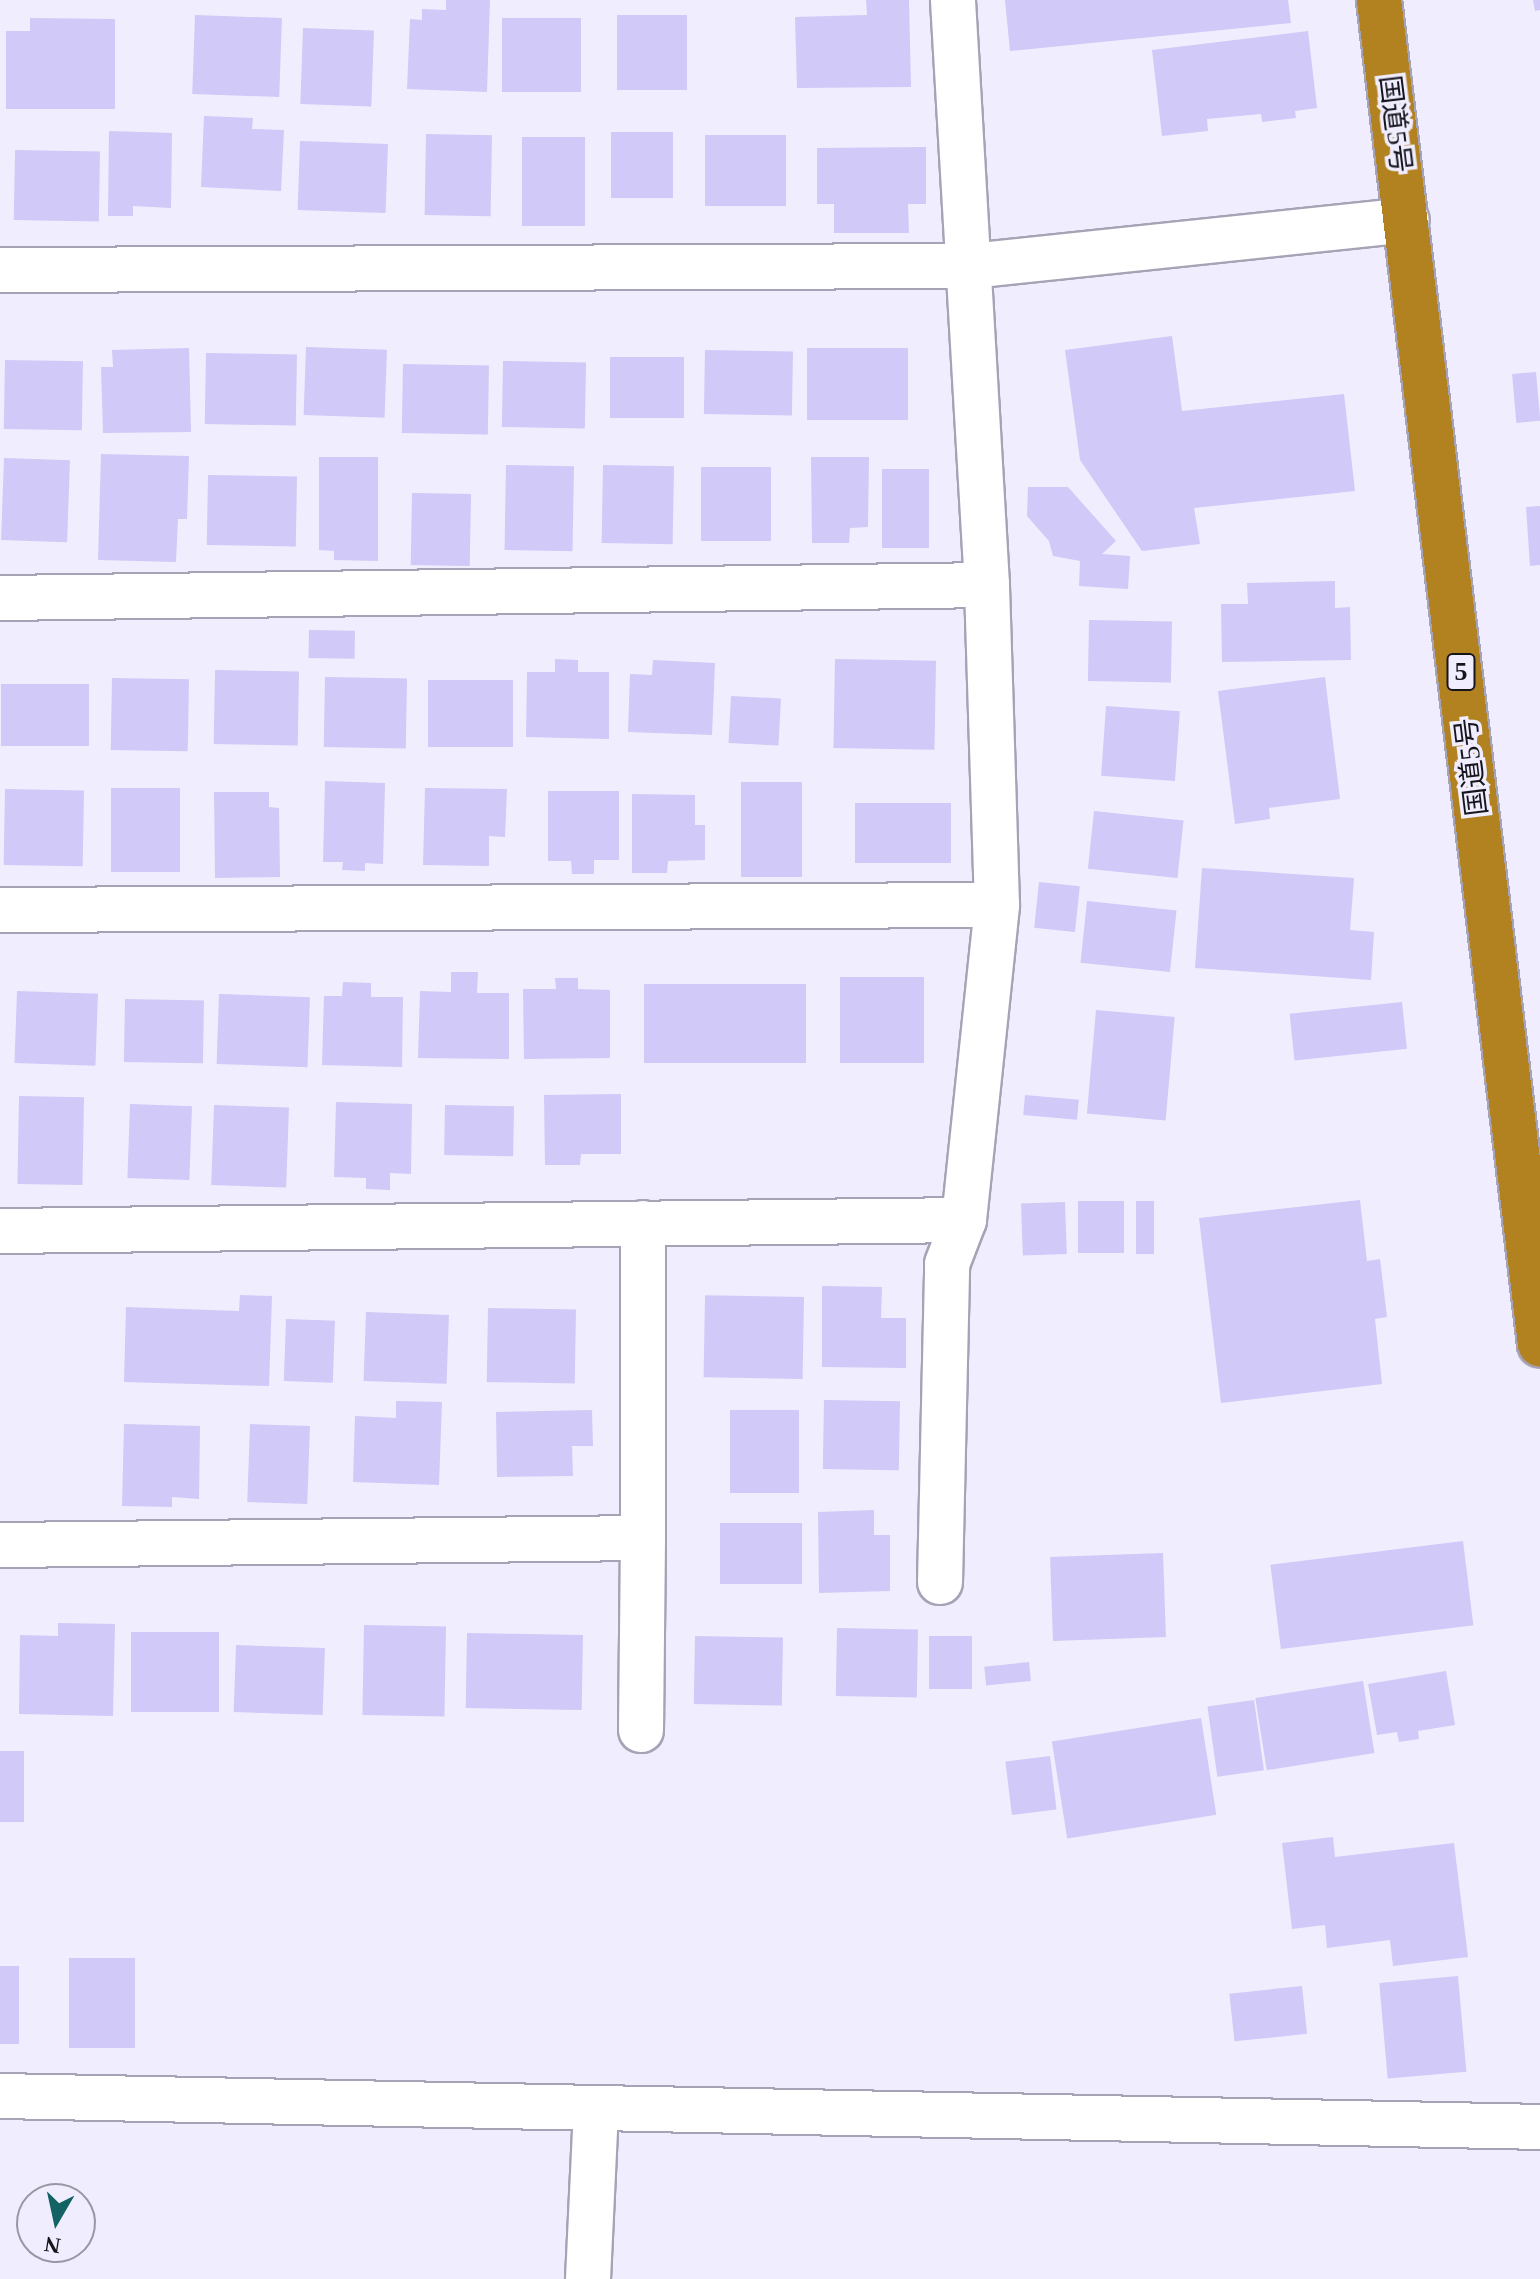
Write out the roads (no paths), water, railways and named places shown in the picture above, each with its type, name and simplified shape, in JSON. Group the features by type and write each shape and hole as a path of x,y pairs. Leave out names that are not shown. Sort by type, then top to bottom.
{"highway":[{"name":"国道5号","path":"1379,0 1540,1344"}],"street":[{"path":"940,1582 947,1264 964,1220 997,905 987,585 953,0"},
{"path":"0,270 970,266 1407,220"},
{"path":"0,598 987,585"},
{"path":"0,910 997,905"},
{"path":"0,1231 964,1220"},
{"path":"641,1730 643,1223"},
{"path":"0,1545 643,1538"},
{"path":"0,2096 1540,2127"},
{"path":"588,2279 596,2108"}]}
